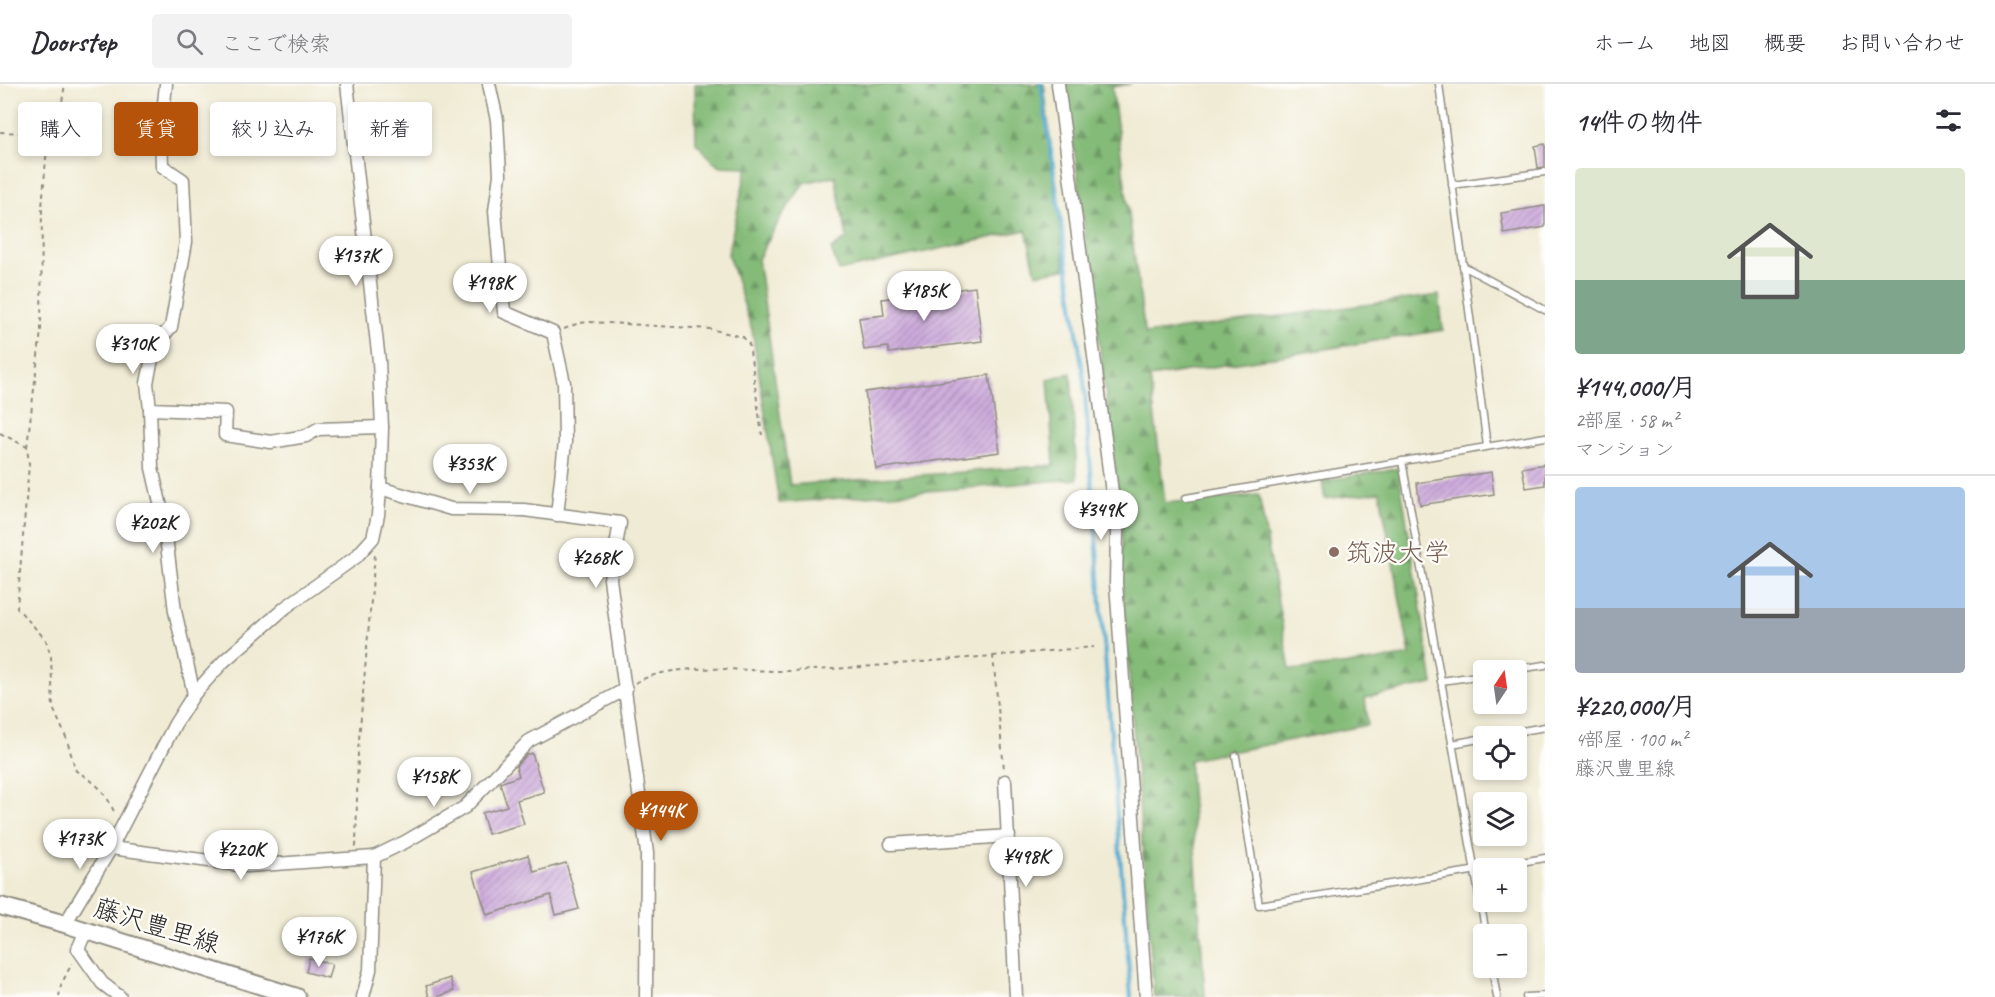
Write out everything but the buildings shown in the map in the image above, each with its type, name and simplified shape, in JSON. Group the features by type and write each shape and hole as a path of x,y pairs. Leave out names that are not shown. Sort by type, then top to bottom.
{"main road":[{"name":"藤沢豊里線","path":"0,906 65,924 297,997"}],"street":[{"path":"166,84 161,132 162,166 183,180 186,242 171,327 155,344 147,383 152,468 164,520 175,611 194,694"},
{"path":"65,924 111,848 175,724 194,694 224,661 286,607 356,557 374,538 380,488 382,428 379,361 347,84"},
{"path":"489,84 497,120 500,175 495,211 504,312 553,333 564,383 565,442 557,515"},
{"path":"1058,84 1117,530 1116,583 1146,997"},
{"path":"150,409 226,412 225,435 271,442 306,436 318,429 382,428"},
{"path":"380,488 451,509 524,510 620,523 610,579 647,854 646,997"},
{"path":"111,848 247,866 374,857 465,807 529,741 626,689"},
{"path":"1005,781 1016,997"},
{"path":"891,844 1009,836"},
{"path":"363,997 370,970 374,857"},
{"path":"86,931 78,950 102,983 120,997"}],"lane":[{"path":"1439,84 1486,446"},
{"path":"1452,185 1545,172"},
{"path":"1463,266 1545,310"},
{"path":"1186,498 1545,437"},
{"path":"1402,461 1473,864"},
{"path":"1527,668 1545,665"},
{"path":"1441,681 1473,677"},
{"path":"1527,730 1545,727"},
{"path":"1452,744 1473,740"},
{"path":"1236,756 1259,905 1473,870"},
{"path":"1527,861 1545,858"},
{"path":"1494,978 1497,997"},
{"path":"1526,997 1545,996"}],"path":[{"path":"62,102 65,84"},
{"path":"0,132 18,133"},
{"path":"46,156 42,208 41,331 27,447 29,464 17,608 46,640 51,657 53,708 66,737 76,771 94,781 110,801 120,828"},
{"path":"553,333 579,323 591,322 710,328 743,337 749,344 762,435"},
{"path":"0,433 27,447"},
{"path":"356,858 358,751 376,555 367,544"},
{"path":"626,689 647,677 666,672 709,669 789,671 1094,647"},
{"path":"993,656 1005,781"},
{"path":"59,997 61,985 78,950"}],"green space":[{"path":"695,84 1044,84 1065,269 1036,274 1026,230 839,271 831,249 847,238 835,176 804,183 781,217 758,259 790,485 1054,465 1048,379 1071,373 1077,479 779,503 752,330 728,254 747,167 718,166 696,143"},
{"path":"1066,84 1131,84 1112,87 1145,334 1439,295 1443,330 1150,377 1165,503 1259,495 1290,670 1361,663 1410,655 1380,492 1325,499 1322,481 1398,468 1433,684 1365,698 1368,725 1189,760 1205,997 1154,997 1122,582 1122,521"}],"waterway":[{"path":"1041,84 1084,381 1131,997"}],"place":[{"name":"筑波大学","path":"1334,552"}]}
